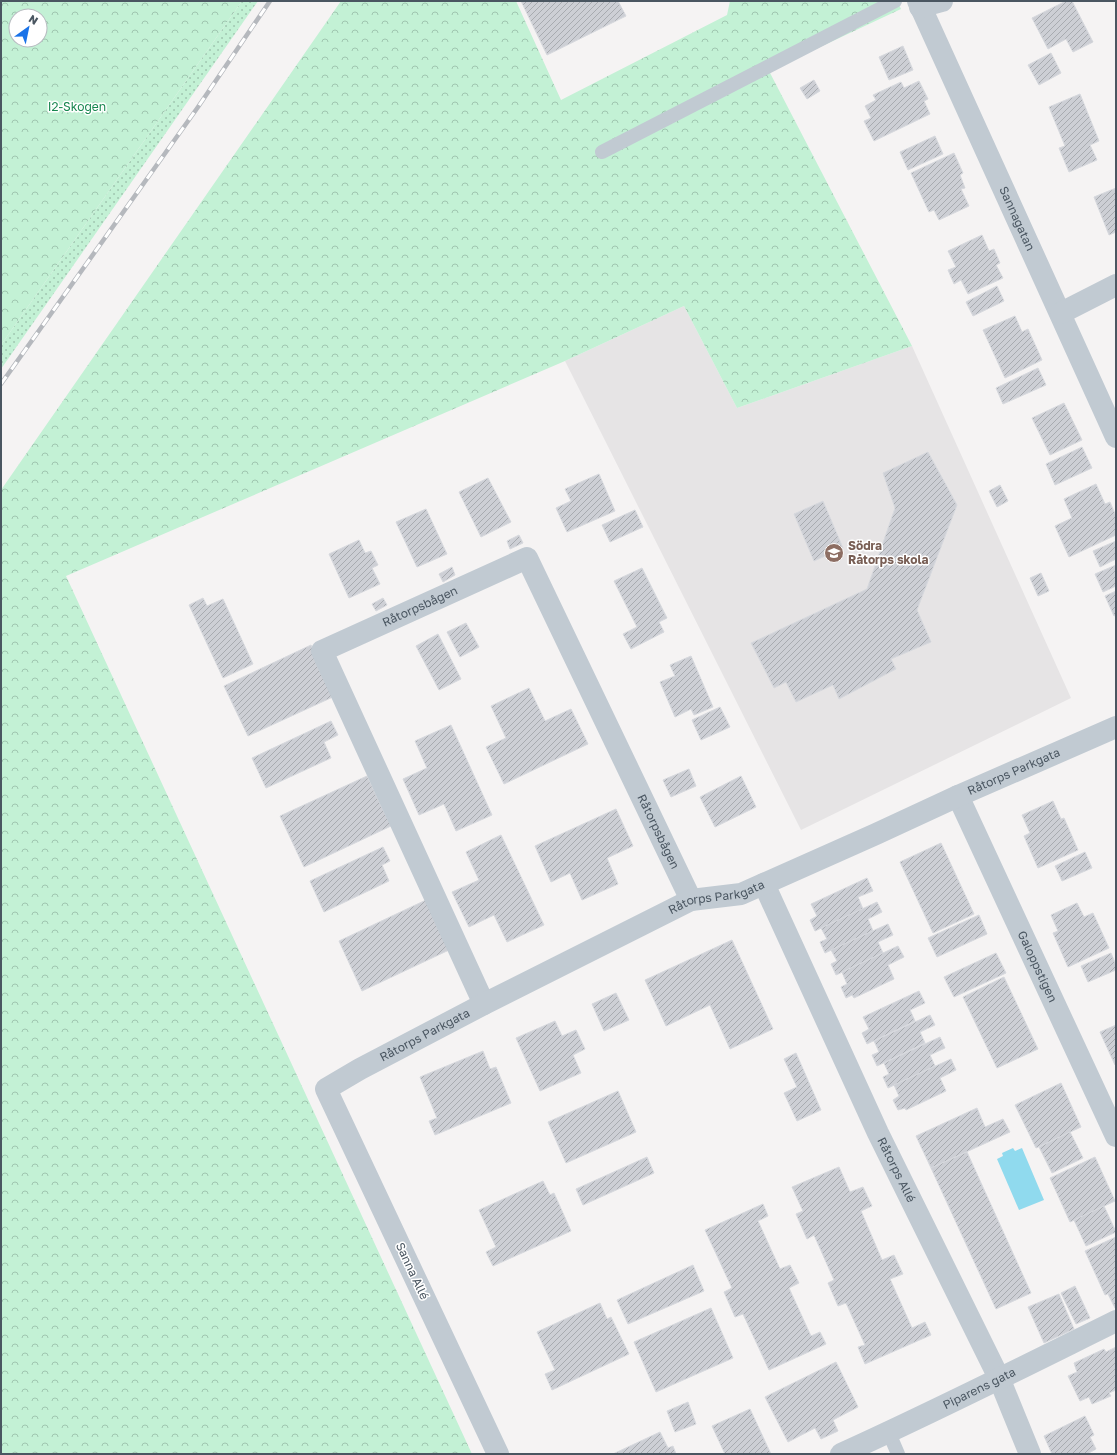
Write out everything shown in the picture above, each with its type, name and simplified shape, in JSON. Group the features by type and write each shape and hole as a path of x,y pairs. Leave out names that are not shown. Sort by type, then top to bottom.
{"street":[{"path":"919,4 942,1"},
{"name":"Sannagatan","path":"919,4 1061,313 1116,437"},
{"path":"1061,313 1116,285"},
{"name":"Råtorpsbågen","path":"484,1004 322,651 527,558 691,900"},
{"name":"Råtorps Parkgata","path":"326,1089 360,1069 484,1004 691,900 741,894 958,796 1116,727"},
{"name":"Galoppstigen","path":"958,796 1116,1136"},
{"name":"Råtorps Allé","path":"764,884 878,1133 999,1378 1030,1454"},
{"name":"Sanna Allé","path":"326,1089 498,1454"},
{"name":"Piparens gata","path":"842,1454 889,1433 1116,1321"}],"lane":[{"path":"602,152 895,1"},
{"path":"889,1433 898,1454"}],"shaded area":[{"name":"Södra Råtorps skola","path":"684,306 737,408 912,346 1071,698 801,830 565,361"}],"green space":[{"name":"I2-Skogen","path":"1,1 242,1 1,345"},
{"path":"242,1 258,1 1,369 1,345"},
{"path":"341,1 516,1 561,100 727,15 730,1 897,1 901,9 769,71 912,346 737,408 684,306 565,361 66,576 472,1454 1,1454 1,490"}],"water":[{"path":"1013,1148 1015,1151 1022,1148 1044,1200 1019,1210 997,1159 1003,1156 1002,1153"}],"building":[{"path":"521,1 618,1 626,16 547,55"},
{"path":"1066,1 1072,1 1093,42 1073,52 1066,39 1048,49 1032,18"},
{"path":"903,46 913,70 889,80 879,57"},
{"path":"1051,53 1061,73 1039,85 1028,65"},
{"path":"814,80 820,91 807,99 800,88"},
{"path":"919,81 928,99 924,101 930,114 874,141 864,121 871,118 865,106 876,100 873,95 901,82 904,88"},
{"path":"1080,94 1099,141 1090,145 1097,160 1069,172 1059,148 1065,146 1049,107"},
{"path":"935,136 943,154 908,170 900,152"},
{"path":"954,153 963,173 960,175 965,188 961,189 969,206 939,220 934,210 929,212 911,173"},
{"path":"1116,188 1116,232 1109,235 1094,197"},
{"path":"982,235 989,251 994,249 1000,263 996,265 1003,278 968,294 961,280 954,284 948,270 956,267 948,251"},
{"path":"997,286 1004,301 973,316 966,302"},
{"path":"1015,316 1022,332 1028,329 1042,360 1005,378 983,330"},
{"path":"1038,368 1046,385 1003,404 996,388"},
{"path":"1064,403 1082,440 1050,455 1032,418"},
{"path":"1082,447 1092,468 1055,485 1046,464"},
{"path":"928,452 957,505 917,610 931,642 891,659 896,669 839,699 833,685 796,702 786,682 774,688 751,643 867,589 895,508 883,473"},
{"path":"599,474 615,511 567,532 556,508 571,501 565,489"},
{"path":"488,478 511,522 481,537 459,492"},
{"path":"1096,484 1105,504 1110,502 1116,516 1116,535 1069,557 1055,526 1072,518 1064,499"},
{"path":"1000,485 1008,501 997,507 989,491"},
{"path":"823,501 843,548 814,561 794,514"},
{"path":"426,509 447,554 417,567 396,522"},
{"path":"635,510 643,527 610,542 602,525"},
{"path":"519,535 523,543 510,549 507,541"},
{"path":"359,540 365,553 371,551 378,565 372,568 380,584 349,598 329,554"},
{"path":"1116,541 1116,559 1100,567 1093,551"},
{"path":"1116,565 1116,586 1103,592 1095,574"},
{"path":"452,567 455,575 443,582 439,574"},
{"path":"642,568 667,618 659,622 664,632 631,649 623,634 637,627 614,581"},
{"path":"1041,573 1049,591 1038,596 1030,578"},
{"path":"1116,591 1116,615 1114,616 1105,596"},
{"path":"203,598 207,606 223,599 253,664 223,678 189,605"},
{"path":"383,598 387,605 376,611 372,604"},
{"path":"466,623 479,647 460,657 447,632"},
{"path":"438,634 461,679 439,690 416,646"},
{"path":"311,645 335,696 248,736 224,686"},
{"path":"691,656 713,707 694,715 691,709 675,717 660,682 675,676 670,665"},
{"path":"529,688 545,721 571,709 588,744 504,784 486,747 506,738 491,706"},
{"path":"720,707 730,727 701,740 692,720"},
{"path":"331,721 338,735 324,742 331,758 266,788 252,758"},
{"path":"451,725 492,815 456,831 444,804 419,815 403,779 427,768 415,741"},
{"path":"689,769 696,786 671,797 663,780"},
{"path":"367,776 391,826 304,867 280,816"},
{"path":"741,776 756,807 715,827 700,797"},
{"path":"1053,801 1061,819 1064,818 1078,850 1038,868 1024,836 1030,833 1022,815"},
{"path":"616,809 633,846 607,858 618,884 582,900 570,873 551,882 535,846"},
{"path":"501,835 544,925 507,942 494,915 469,927 452,892 479,880 466,852"},
{"path":"941,843 974,914 933,933 900,862"},
{"path":"383,847 390,861 382,865 389,881 324,912 310,881"},
{"path":"1085,852 1092,868 1062,881 1055,866"},
{"path":"867,878 873,891 858,897 863,909 815,931 810,920 817,916 811,904"},
{"path":"426,900 449,950 362,991 339,941"},
{"path":"877,902 882,912 868,919 873,931 825,953 820,942 827,939 821,928"},
{"path":"1077,903 1084,917 1093,913 1109,948 1068,967 1053,933 1058,931 1051,915"},
{"path":"979,915 987,934 937,957 928,938"},
{"path":"888,924 893,935 878,942 883,953 836,975 831,964 837,961 831,950"},
{"path":"732,940 773,1029 730,1049 710,1005 666,1026 645,980"},
{"path":"898,946 904,957 888,965 894,979 854,998 852,995 846,998 841,987 847,984 842,972"},
{"path":"996,953 1006,973 954,997 944,977"},
{"path":"1111,953 1116,965 1116,970 1088,982 1081,966"},
{"path":"1004,977 1038,1049 997,1068 963,997"},
{"path":"919,991 925,1003 910,1010 915,1021 867,1044 862,1033 869,1029 863,1017"},
{"path":"616,993 629,1020 604,1031 592,1004"},
{"path":"930,1015 935,1025 920,1032 925,1043 877,1066 872,1055 879,1052 874,1041"},
{"path":"555,1021 562,1036 576,1030 585,1049 573,1055 581,1073 540,1091 516,1038"},
{"path":"1116,1025 1116,1064 1115,1065 1100,1032"},
{"path":"940,1037 945,1048 930,1055 935,1066 888,1088 883,1077 889,1074 884,1063"},
{"path":"483,1051 490,1069 496,1067 511,1103 435,1135 429,1121 437,1118 420,1077"},
{"path":"796,1053 821,1110 797,1121 784,1093 797,1087 784,1059"},
{"path":"951,1059 956,1070 940,1078 946,1091 906,1110 905,1108 898,1110 893,1100 899,1096 894,1085"},
{"path":"1061,1083 1081,1127 1036,1148 1015,1105"},
{"path":"618,1091 636,1132 566,1163 548,1122"},
{"path":"977,1108 985,1127 1003,1119 1010,1132 931,1168 916,1136"},
{"path":"1070,1132 1083,1158 1052,1173 1039,1147"},
{"path":"967,1152 1031,1293 996,1309 931,1168"},
{"path":"647,1157 654,1173 583,1205 576,1189"},
{"path":"1095,1157 1115,1201 1070,1222 1050,1178"},
{"path":"839,1167 850,1192 863,1187 872,1206 861,1211 882,1260 894,1255 903,1274 890,1279 912,1328 925,1322 931,1335 865,1364 858,1347 865,1345 846,1303 838,1306 828,1283 834,1280 814,1235 807,1239 796,1214 803,1211 792,1187"},
{"path":"543,1181 550,1195 554,1193 571,1231 493,1266 486,1252 496,1247 479,1210"},
{"path":"763,1204 768,1216 758,1221 780,1269 790,1265 799,1283 789,1288 811,1336 820,1332 826,1344 769,1370 743,1314 735,1317 724,1292 732,1288 705,1230"},
{"path":"1104,1206 1116,1232 1086,1246 1074,1220"},
{"path":"1116,1237 1116,1290 1105,1295 1085,1251"},
{"path":"693,1265 704,1291 628,1324 617,1300"},
{"path":"1075,1286 1090,1318 1076,1324 1061,1293"},
{"path":"1116,1290 1116,1308 1115,1308 1108,1294"},
{"path":"1059,1294 1074,1329 1044,1343 1028,1307"},
{"path":"600,1303 607,1319 611,1317 629,1354 552,1390 545,1374 555,1370 537,1332"},
{"path":"711,1308 733,1358 656,1392 634,1342"},
{"path":"1116,1347 1116,1390 1109,1393 1111,1396 1092,1404 1089,1397 1080,1401 1068,1376 1077,1372 1074,1363 1104,1349 1106,1352"},
{"path":"836,1362 858,1407 833,1420 838,1431 821,1439 815,1428 788,1442 765,1397"},
{"path":"688,1402 696,1424 675,1432 667,1411"},
{"path":"750,1409 771,1454 725,1454 712,1426"},
{"path":"1085,1416 1094,1435 1090,1437 1096,1449 1089,1454 1052,1454 1044,1436"},
{"path":"660,1432 668,1448 673,1446 676,1454 613,1454"}],"railway":[{"path":"1,384 198,107 270,1"}],"place":[{"name":"Södra Råtorps skola","path":"834,553"}]}
